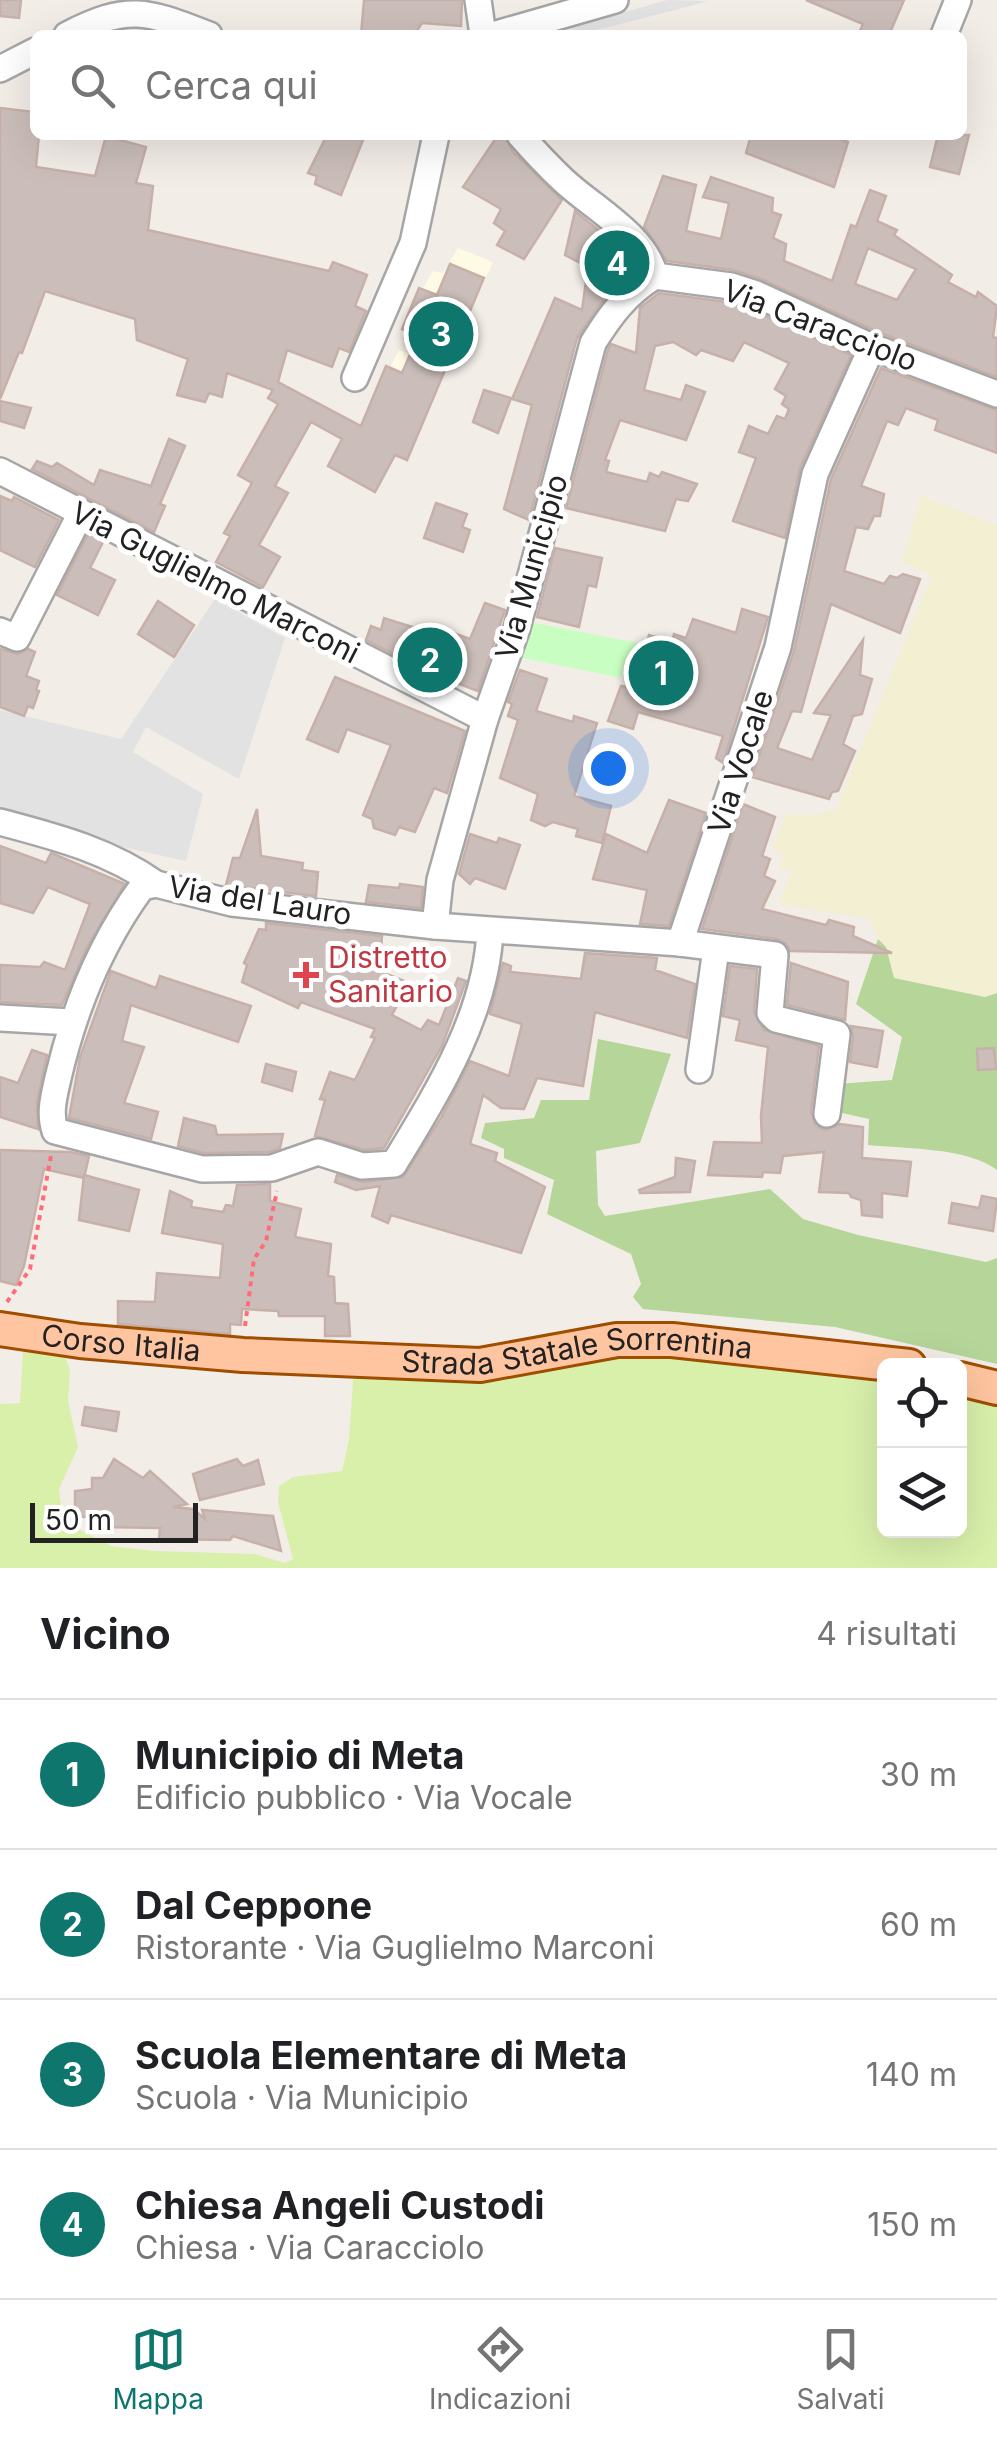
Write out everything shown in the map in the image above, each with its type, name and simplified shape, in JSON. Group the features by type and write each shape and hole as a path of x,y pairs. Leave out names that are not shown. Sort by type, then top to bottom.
{"main road":[{"name":"Corso Italia","path":"3,1316 80,1340 242,1356"},
{"name":"Strada Statale Sorrentina","path":"242,1356 480,1365 617,1340 672,1340 877,1362"},
{"path":"967,1381 997,1388"}],"street":[{"path":"478,0 482,30"},
{"path":"511,30 616,0"},
{"path":"946,30 958,0"},
{"path":"77,30 100,18 135,12 196,30"},
{"path":"0,69 30,54"},
{"path":"356,378 413,242 435,140"},
{"path":"525,140 565,182 636,243 652,264 655,276"},
{"name":"Via Caracciolo","path":"655,276 743,290 997,394"},
{"name":"Via Municipio","path":"435,926 440,880 484,719 518,628 593,343 616,306 655,276"},
{"name":"Via Vocale","path":"680,943 778,647 815,474 872,346"},
{"name":"Via Guglielmo Marconi","path":"0,472 484,719"},
{"path":"0,631 17,638 80,515"},
{"path":"0,822 87,845 129,864 156,884"},
{"name":"Via del Lauro","path":"55,1131 52,1107 71,1022 116,922 142,887 156,884 232,903 435,926"},
{"path":"435,926 680,943 776,956 770,1012 776,1019 837,1034 827,1114"},
{"path":"55,1131 202,1169 272,1168 318,1152 362,1166 394,1164 456,1056 485,976 490,932"},
{"path":"699,1070 716,949"},
{"path":"0,1018 71,1022"}],"path":[{"path":"3,1316 30,1269 55,1131"},
{"path":"242,1356 254,1259 266,1242 283,1165"}],"shaded area":[{"path":"667,0 709,1 595,30 569,28"},
{"path":"458,248 493,262 417,435 380,387 399,350 412,354 427,318 411,309 433,271 443,273"},
{"path":"921,496 997,525 997,993 985,997 894,978 886,947 870,919 779,904 792,870 780,870 783,856 773,849 785,815 836,810 932,575 902,562"},
{"path":"215,599 285,638 239,779 146,727 133,752 203,794 186,861 0,820 0,710 121,739"}],"green space":[{"path":"525,621 638,643 632,668 623,666 621,678 514,656"},
{"path":"878,939 886,947 894,978 985,997 997,993 997,1170 953,1153 868,1145 869,1119 833,1111 837,1084 892,1080 902,1037 856,1004"},
{"path":"598,1039 671,1054 640,1143 596,1151 598,1205 605,1216 770,1189 803,1219 986,1262 997,1258 997,1364 835,1327 643,1309 633,1297 641,1284 631,1254 547,1214 554,1180 504,1158 504,1149 481,1138 485,1123 534,1118 541,1100 589,1100"},
{"path":"600,1350 877,1370 877,1538 967,1538 967,1388 997,1395 997,1568 0,1568 0,1404 20,1403 23,1352 65,1356 70,1371 68,1401 78,1447 59,1489 63,1521 111,1546 255,1554 285,1563 293,1559 278,1502 279,1486 293,1477 342,1471 349,1439 354,1368"}],"building":[{"path":"0,0 21,0 19,18 0,16"},
{"path":"364,0 462,0 461,26 422,23 417,30 361,30"},
{"path":"806,0 904,0 891,30 860,30 863,24"},
{"path":"0,108 30,111 30,140 39,140 36,167 95,176 105,140 146,147 136,183 153,186 148,230 329,271 333,262 367,275 355,306 366,311 349,352 339,348 332,367 287,350 278,382 361,426 386,366 402,373 418,336 402,329 419,288 437,295 450,264 484,278 407,460 395,455 375,492 328,466 342,439 311,422 275,486 288,493 259,545 280,557 263,587 216,562 230,536 224,533 252,483 238,475 278,404 268,398 273,390 227,373 222,397 209,393 205,402 177,395 188,359 137,340 135,319 45,291 0,399"},
{"path":"969,135 959,174 930,167 937,140 967,140"},
{"path":"324,140 363,140 341,195 315,184 317,176 308,173"},
{"path":"495,140 507,140 513,152 562,200 524,259 497,245 505,231 494,223 501,209 463,187"},
{"path":"750,140 848,142 834,187 746,153"},
{"path":"663,176 696,185 686,231 721,239 729,203 703,197 711,177 773,198 772,212 781,215 773,238 786,244 784,261 832,281 851,225 856,227 870,190 886,196 877,221 897,230 894,235 952,275 948,282 976,297 978,292 997,306 993,337 997,338 997,377 878,332 761,279 733,270 667,261 644,227","holes":["868,248 916,269 897,300 855,284"]},
{"path":"575,211 618,246 635,270 607,295 577,338 529,520 504,509 532,405 512,399 555,298 582,310 588,267 565,255"},
{"path":"659,293 750,309 851,355 800,468 785,538 733,521 756,458 739,452 749,426 768,434 777,416 785,419 789,409 782,404 786,396 775,389 789,363 744,342 733,361 701,350 696,355 673,342 655,346 644,390 681,400 686,385 705,392 686,440 620,420 605,460 609,461 606,472 647,482 650,473 659,477 662,472 697,484 688,501 676,499 665,531 566,508 608,350 611,344 636,353 640,308"},
{"path":"881,368 997,410 997,453 935,430 938,420 906,408 898,425 887,421 861,486 884,494 880,516 874,516 868,529 856,527 844,571 884,584 890,576 897,578 903,574 920,579 900,633 831,604 801,712 792,711 777,748 812,760 831,715 814,713 863,640 860,675 872,679 862,714 853,716 843,744 855,751 838,791 832,792 829,799 752,777 794,651 831,479"},
{"path":"484,390 511,398 498,433 473,422"},
{"path":"0,401 31,408 24,428 0,421"},
{"path":"169,439 185,446 160,504 165,506 154,532 32,469 37,461 52,467 57,463 94,485 100,470 151,486"},
{"path":"0,496 12,501 14,497 59,520 35,567 0,550"},
{"path":"436,503 467,514 462,527 470,530 463,552 424,538"},
{"path":"88,534 103,542 90,568 115,580 98,615 57,595"},
{"path":"555,548 602,558 596,587 588,585 579,627 537,617"},
{"path":"158,601 194,625 174,657 138,634"},
{"path":"485,603 505,610 478,691 431,673 366,640 371,626 381,630 384,618 428,632 437,627 470,639"},
{"path":"742,609 768,617 723,763 716,758 723,736 638,712 633,729 608,721 621,686 634,688 649,635 672,642 674,634 686,638 693,619 736,633"},
{"path":"0,649 18,654 28,649 35,652 26,676 39,681 39,691 33,708 28,706 24,716 0,707"},
{"path":"520,670 547,679 536,711 573,722 574,716 597,723 574,796 611,806 602,843 576,836 578,829 553,822 545,826 531,820 538,794 500,778 518,720 508,716 512,704 508,702"},
{"path":"335,677 465,731 447,793 434,788 415,832 399,827 395,835 374,828 372,819 363,815 391,745 347,729 338,752 307,739"},
{"path":"669,800 706,813 669,926 640,924 647,890 593,879 606,834 647,853"},
{"path":"743,804 775,817 762,856 770,859 764,876 775,881 762,909 826,925 829,920 854,927 853,936 892,953 790,951 777,939 702,929"},
{"path":"257,809 261,856 303,863 302,870 318,872 316,896 226,885 233,858 240,858"},
{"path":"470,834 520,845 505,889 475,878 470,884 459,874"},
{"path":"0,846 46,863 51,853 125,884 87,947 62,1005 0,1002 0,965 40,967 44,962 65,970 90,904 48,887 33,913 0,903"},
{"path":"400,884 423,887 421,908 366,902 369,885 399,888"},
{"path":"266,923 382,936 379,971 409,983 392,1015 421,1030 428,1020 439,1025 458,978 466,981 442,1046 384,1148 364,1150 315,1136 325,1100 320,1099 330,1072 355,1080 375,1038 371,1037 375,1029 301,1002 298,1008 242,982 247,965 244,963 259,929 266,930"},
{"path":"585,953 657,958 655,970 695,984 687,1038 595,1012 583,1086 537,1078 524,1109 501,1108 483,1095 470,1144 497,1153 495,1161 545,1187 521,1253 391,1215 388,1223 372,1216 380,1186 356,1190 335,1182 337,1175 363,1182 403,1177 441,1118 470,1061 509,1076 522,1024 490,1014 503,963 511,966 510,972 581,979"},
{"path":"791,963 848,982 845,1020 787,1005"},
{"path":"730,966 757,969 754,1012 764,1030 819,1046 811,1112 816,1126 826,1130 840,1124 863,1127 862,1158 911,1162 907,1196 882,1193 882,1217 862,1215 861,1200 849,1193 819,1192 824,1152 783,1156 780,1173 763,1172 762,1177 708,1175 714,1142 762,1143 768,1047 736,1040 740,1020 723,1016"},
{"path":"111,971 156,988 160,976 251,1006 238,1042 131,1005 122,1041 144,1047 124,1103 158,1112 151,1139 69,1118 80,1057"},
{"path":"851,1026 883,1031 877,1067 850,1062"},
{"path":"994,1048 996,1069 978,1070 977,1049"},
{"path":"32,1050 47,1055 37,1102 38,1129 0,1117 0,1077 18,1083"},
{"path":"266,1064 296,1072 292,1091 262,1082"},
{"path":"184,1118 215,1126 217,1135 283,1134 280,1148 269,1152 204,1153 178,1146"},
{"path":"0,1150 89,1156 84,1178 44,1169 24,1266 16,1285 0,1281"},
{"path":"676,1158 695,1161 690,1192 640,1193 639,1190 675,1177"},
{"path":"84,1175 139,1190 129,1231 79,1220"},
{"path":"270,1184 270,1201 301,1209 295,1237 331,1244 328,1276 334,1277 335,1303 348,1304 350,1336 325,1336 325,1316 279,1316 278,1311 242,1309 241,1325 230,1324 230,1334 118,1324 118,1301 155,1302 157,1273 220,1278 223,1244 162,1233 170,1191 192,1201 191,1207 223,1212 226,1205 233,1206 237,1185"},
{"path":"982,1196 997,1199 993,1231 949,1223 952,1203 979,1208"},
{"path":"85,1407 119,1412 116,1431 82,1425"},
{"path":"114,1459 143,1478 150,1471 187,1504 173,1507 193,1509 205,1519 202,1510 273,1516 281,1551 233,1536 230,1540 159,1539 160,1528 103,1527 107,1519 75,1516 75,1491 92,1489 92,1478 103,1478"},
{"path":"237,1459 243,1466 258,1460 264,1484 200,1500 193,1474"}],"place":[{"name":"Chiesa Angeli Custodi","path":"617,263"},
{"name":"Scuola Elementare di Meta","path":"441,334"},
{"name":"Dal Ceppone","path":"430,660"},
{"name":"Municipio di Meta","path":"661,673"},
{"name":"Distretto Sanitario","path":"306,975"}]}
